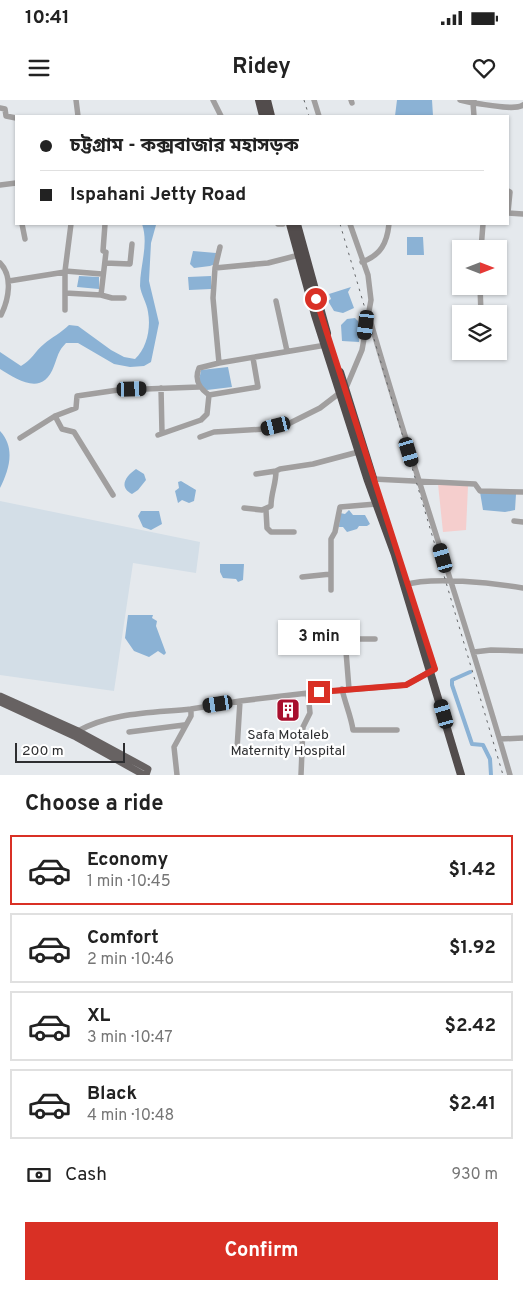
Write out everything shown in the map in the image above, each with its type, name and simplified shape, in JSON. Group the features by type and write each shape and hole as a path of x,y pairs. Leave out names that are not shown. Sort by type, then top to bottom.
{"highway":[{"path":"259,100 263,115"},
{"path":"267,100 271,115"},
{"path":"290,225 326,345 343,390"},
{"path":"297,225 320,312 376,504 406,584"},
{"path":"362,451 373,479 466,775"},
{"path":"433,670 460,775"}],"main road":[{"path":"0,696 78,731 148,769 145,775 74,736 0,702"}],"street":[{"path":"76,100 78,115"},
{"path":"212,100 220,115"},
{"path":"314,100 318,115"},
{"path":"460,100 516,108 523,105"},
{"path":"474,101 474,115"},
{"path":"0,108 6,109 6,116 15,118"},
{"path":"0,184 15,184"},
{"path":"509,213 523,214"},
{"path":"22,225 25,239"},
{"path":"65,310 65,272 72,225"},
{"path":"102,295 102,274 105,263 105,225"},
{"path":"200,437 214,432 265,429 288,424 320,408 343,390 358,363 369,316 371,285 350,225"},
{"path":"362,262 375,257 384,246 389,225"},
{"path":"482,240 483,225"},
{"path":"105,263 130,264 132,244"},
{"path":"219,363 213,306 215,268 220,247"},
{"path":"215,268 268,263 299,255"},
{"path":"0,263 5,269 9,281 1,314"},
{"path":"9,281 65,272 102,274"},
{"path":"65,293 124,298"},
{"path":"276,301 287,351"},
{"path":"369,316 418,481 474,652 510,775"},
{"path":"209,395 200,387 196,374 199,368 326,345"},
{"path":"209,395 258,387 253,358"},
{"path":"20,438 55,416 76,408 77,396 118,390 200,387"},
{"path":"161,388 160,434 196,422 204,417 207,414 209,395"},
{"path":"55,416 62,429 74,432 113,495"},
{"path":"256,474 362,451"},
{"path":"244,508 266,510 271,506 271,491 276,484 276,471"},
{"path":"373,479 475,484 480,491 523,492"},
{"path":"331,590 331,539 335,532 340,507 376,504"},
{"path":"266,510 267,528 271,532 294,532"},
{"path":"514,521 523,522"},
{"path":"302,577 331,574"},
{"path":"406,584 450,581 523,587"},
{"path":"349,689 345,639 375,639"},
{"path":"474,652 492,650 523,651"},
{"path":"78,731 94,722 120,716 190,709 342,689 406,685 433,670"},
{"path":"342,689 346,709 352,719 353,730 396,730"},
{"path":"300,775 303,733 310,713 308,693"},
{"path":"238,749 240,701"},
{"path":"177,775 174,747 184,725 191,716 190,709"},
{"path":"129,732 184,725"},
{"path":"500,739 523,738"}],"shaded area":[{"path":"438,484 468,486 466,530 443,532"},
{"path":"0,501 200,542 196,573 133,563 114,691 0,675"}],"water":[{"path":"397,100 432,100 433,115 395,115"},
{"path":"142,225 156,225 151,243 149,281 159,323 151,362 144,366 130,367 114,364 78,343 66,343 60,351 49,375 43,381 30,383 22,381 0,369 0,352 21,366 44,344 69,325 78,326 124,357 135,359 143,349 149,325 147,309 140,286 145,239"},
{"path":"407,237 423,237 424,255 407,255"},
{"path":"193,251 216,253 215,264 194,268 190,264"},
{"path":"79,276 99,277 99,289 77,287"},
{"path":"211,276 211,289 189,290 188,277"},
{"path":"351,287 348,292 354,308 343,313 334,311 328,301 331,299 329,294"},
{"path":"355,318 358,321 359,342 342,341 341,325 347,319"},
{"path":"228,367 232,387 207,390 202,388 199,381 201,370"},
{"path":"0,431 8,445 9,459 6,474 0,488"},
{"path":"136,469 144,474 146,480 132,494 124,485 129,475"},
{"path":"181,481 196,490 194,501 189,503 182,500 178,503 175,491 179,488 178,482"},
{"path":"480,492 516,494 515,510 505,512 483,510"},
{"path":"349,510 353,515 365,515 370,524 359,526 357,529 347,532 343,527 339,527 340,513 345,514"},
{"path":"141,511 159,511 162,524 151,530 143,527 138,516"},
{"path":"220,564 244,564 243,580 238,582 236,579 223,578 220,572"},
{"path":"128,615 153,615 152,618 157,621 156,626 166,653 164,655 158,651 149,657 134,651 125,638"}],"waterway":[{"path":"470,672 452,680 452,685 472,744 483,745 490,759 491,775"}],"railway":[{"path":"304,100 309,115"},
{"path":"340,225 503,775"}],"place":[{"name":"Safa Motaleb Maternity Hospital","path":"288,710"}],"route":[{"path":"316,299 435,669 406,685 387,685 319,692"}]}
